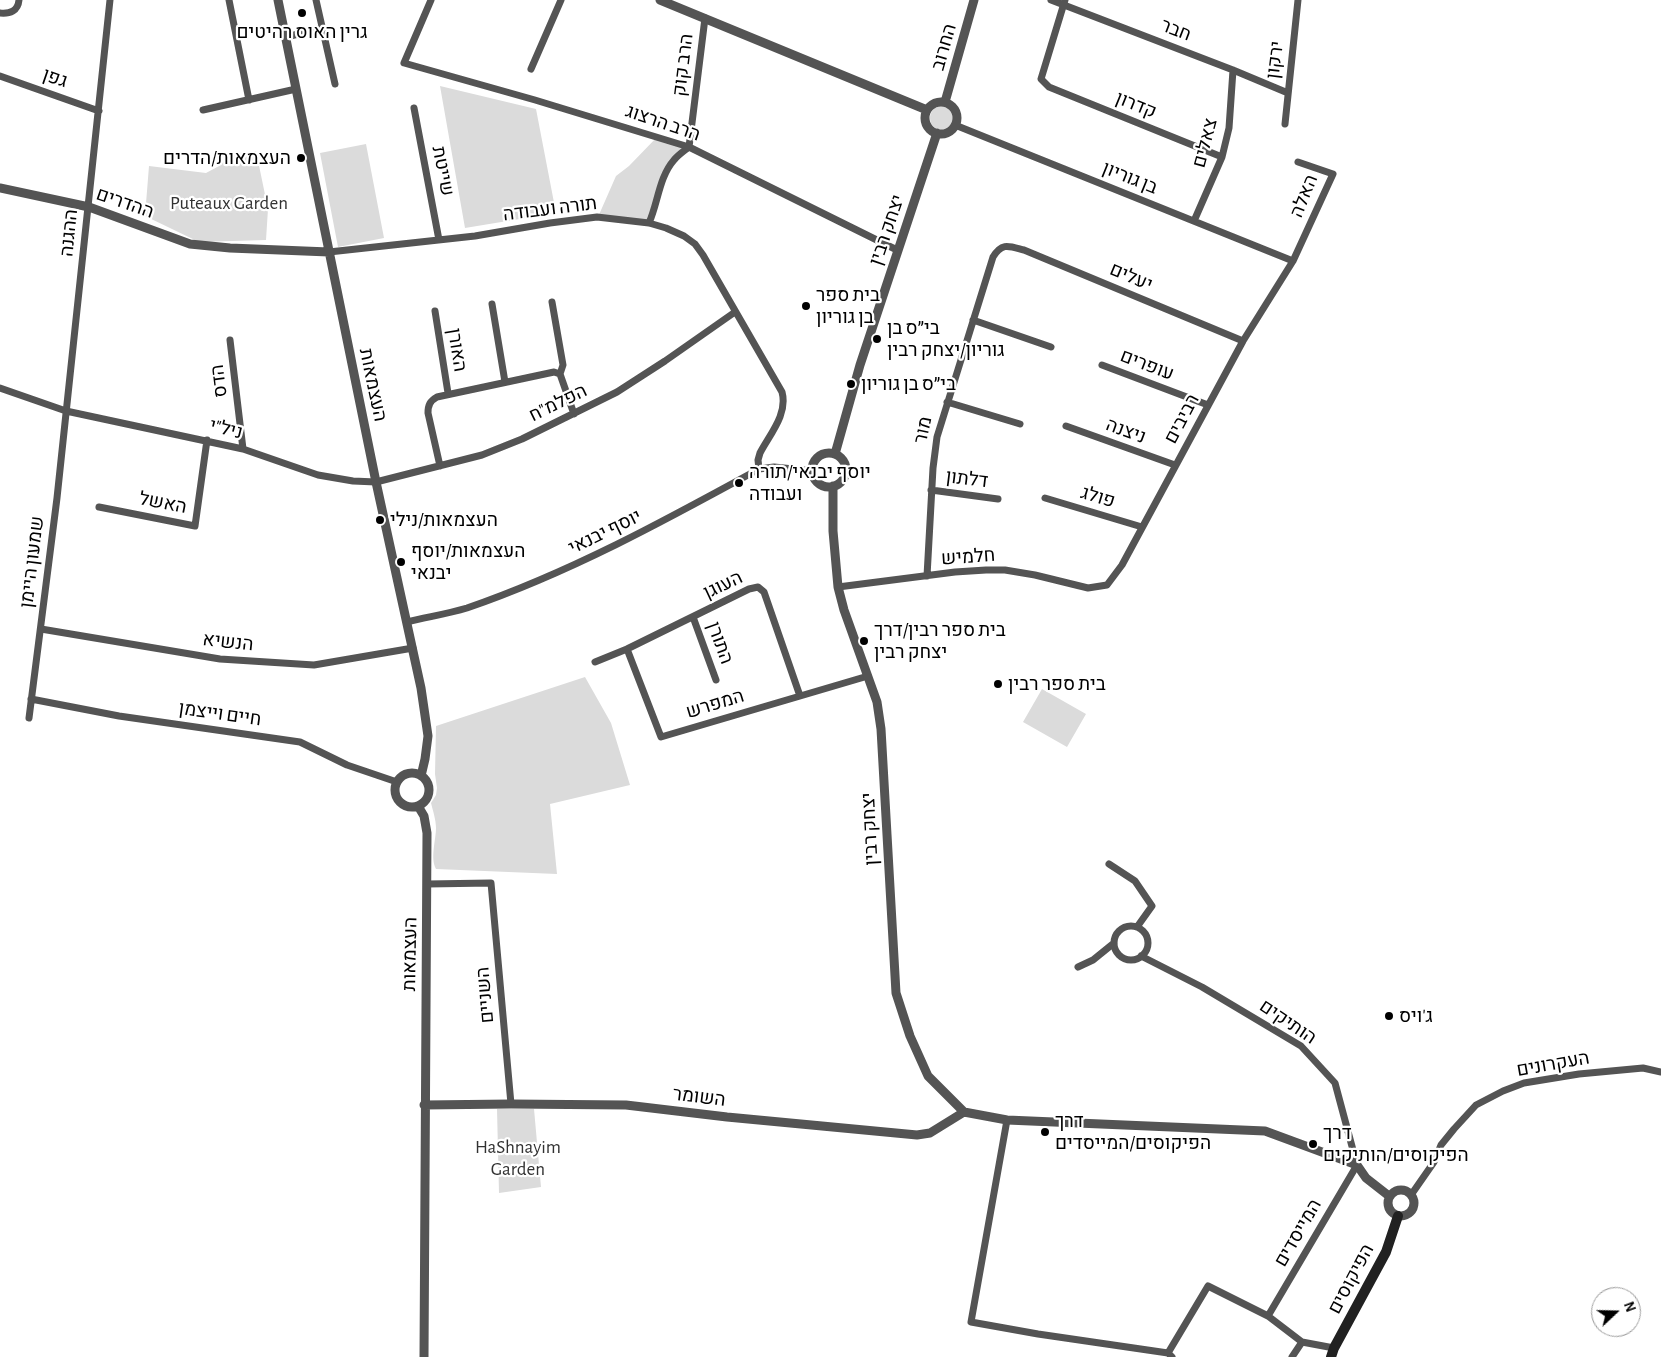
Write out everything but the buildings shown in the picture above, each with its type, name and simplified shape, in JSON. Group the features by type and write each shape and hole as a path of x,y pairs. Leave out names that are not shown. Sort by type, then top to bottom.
{"main road":[{"name":"הפיקוסים","path":"1333,1352 1386,1252 1398,1216"}],"street":[{"path":"0,13 8,14 14,11 19,5 19,0"},
{"name":"ההגנה","path":"66,411 110,0"},
{"path":"228,0 249,100"},
{"name":"העצמאות","path":"278,0 427,724 427,749 421,776"},
{"path":"316,0 335,84"},
{"name":"הרב הרצוג","path":"431,0 404,63 535,100 689,147 897,250"},
{"path":"531,69 561,0"},
{"path":"660,0 927,110"},
{"name":"החרוב","path":"945,102 974,0"},
{"name":"חבר","path":"1051,0 1065,2 1288,93"},
{"name":"ירקון","path":"1285,124 1298,0"},
{"name":"קדרון","path":"1065,2 1041,79 1049,87 1222,158"},
{"name":"הרב קוק","path":"689,147 705,18"},
{"path":"286,37 323,28"},
{"name":"צאלים","path":"1194,222 1222,158 1229,128 1233,70"},
{"name":"גפן","path":"0,76 99,111"},
{"path":"204,110 296,90"},
{"path":"945,102 957,114 956,125 948,132 937,133 928,126 926,121 927,110 933,104 945,102"},
{"name":"שייטת","path":"414,108 439,240"},
{"name":"בן גוריון","path":"956,125 1293,261"},
{"name":"יצחק רבין","path":"835,454 860,365 937,133"},
{"path":"649,223 656,207 665,174 673,160 689,147"},
{"name":"האלה","path":"1293,261 1333,174 1298,162"},
{"name":"ההדרים","path":"0,188 89,207 190,244 329,252"},
{"name":"תורה ועבודה","path":"329,252 439,240 598,217 649,223 684,236 695,244 703,255 782,392 784,410 760,453 758,469"},
{"name":"מור","path":"927,576 937,437 994,257 998,249 1006,246"},
{"name":"יעלים","path":"1006,246 1024,250 1243,341"},
{"name":"רביבים","path":"1098,587 1107,585 1113,579 1243,341 1293,261"},
{"path":"552,302 563,365 560,374 574,414"},
{"path":"492,304 505,382"},
{"name":"האורן","path":"434,311 448,393"},
{"name":"הפלמ\"ח","path":"376,482 482,455 522,439 616,392 666,361 736,312"},
{"path":"973,320 1051,347"},
{"name":"הדס","path":"230,340 243,449"},
{"name":"עופרים","path":"1102,365 1208,406"},
{"name":"האורן","path":"440,466 428,413 428,406 431,400 448,393 554,372 560,374"},
{"name":"ניל\"י","path":"0,388 66,411 243,449 318,475 353,481 376,482"},
{"path":"947,402 1020,424"},
{"name":"שמעון היימן","path":"29,718 66,411"},
{"name":"ניצנה","path":"1066,426 1176,466"},
{"name":"האשל","path":"99,507 195,526 207,440"},
{"path":"830,453 835,454 840,457 846,468 843,479 834,486 819,484 814,476 813,465 819,456 830,453"},
{"name":"יוסף יבנאי","path":"407,622 465,608 587,560 627,541 758,469 774,467 813,471"},
{"name":"יצחק רבין","path":"834,486 833,531 838,587 844,610 877,702 881,729 896,993 910,1036 928,1076 964,1112"},
{"name":"דלתון","path":"932,490 998,499"},
{"name":"פולג","path":"1045,498 1142,527"},
{"name":"חלמיש","path":"838,587 986,570 1005,570 1035,575 1078,587 1098,587"},
{"name":"העוגן","path":"595,662 693,618 749,589 758,587 764,592 800,696"},
{"name":"התורן","path":"693,618 716,680"},
{"name":"הנשיא","path":"41,630 220,659 314,665 412,648"},
{"name":"המפרש","path":"627,649 661,737 868,676"},
{"name":"חיים וייצמן","path":"31,699 118,716 300,742 347,765 397,782"},
{"path":"411,773 421,776 428,784 426,800 418,806 408,807 400,801 396,792 397,782 405,775 411,773"},
{"name":"העצמאות","path":"418,806 422,811 426,824 427,884 424,1105 424,1357"},
{"path":"1109,864 1135,881 1152,906 1137,927"},
{"name":"השניים","path":"427,884 491,883 511,1104"},
{"path":"1078,967 1093,960 1114,943 1118,932 1126,926 1137,927 1145,933 1147,948 1141,956 1131,960 1121,956 1114,943"},
{"name":"הותיקים","path":"1141,956 1202,987 1301,1046 1335,1083 1357,1165"},
{"name":"העקרונים","path":"1411,1195 1454,1129 1476,1105 1503,1091 1524,1083 1579,1074 1643,1068 1661,1072"},
{"name":"השומר","path":"424,1105 626,1105 737,1118 917,1135 930,1133 964,1112"},
{"path":"964,1112 1008,1120 1265,1131 1357,1165 1366,1178 1389,1196"},
{"path":"1008,1120 971,1322 1170,1355 1208,1286 1268,1316 1302,1342 1333,1352"},
{"name":"המייסדים","path":"1268,1316 1357,1165"},
{"path":"1401,1190 1411,1195 1414,1202 1411,1211 1406,1215 1398,1216 1389,1210 1389,1196 1392,1193 1401,1190"},
{"path":"1292,1357 1302,1342"}],"green space":[{"path":"440,86 536,109 556,213 465,228"},
{"path":"942,106 947,107 953,113 953,123 947,129 942,130 937,129 931,123 930,118 931,113 937,107"},
{"path":"658,136 689,147 673,160 649,223 598,217 616,176 629,166"},
{"path":"366,144 384,238 338,247 320,153"},
{"name":"Puteaux Garden","path":"256,151 268,209 266,240 199,242 145,216 149,166 206,173 219,166 231,154"},
{"path":"585,677 611,723 630,785 550,804 557,874 436,869 433,854 436,825 431,803 436,795 437,788 435,774 436,726"},
{"path":"1042,689 1086,714 1067,747 1023,722"},
{"name":"HaShnayim Garden","path":"497,1109 534,1109 541,1187 499,1193"}],"place":[{"name":"גרין האוס רהיטים","path":"302,13"},
{"name":"העצמאות/הדרים","path":"301,158"},
{"name":"בית ספר בן גוריון","path":"806,306"},
{"name":"בי״ס בן גוריון/יצחק רבין","path":"877,339"},
{"name":"בי״ס בן גוריון","path":"851,384"},
{"name":"יוסף יבנאי/תורה ועבודה","path":"739,483"},
{"name":"העצמאות/נילי","path":"380,520"},
{"name":"העצמאות/יוסף יבנאי","path":"401,562"},
{"name":"בית ספר רבין/דרך יצחק רבין","path":"864,641"},
{"name":"בית ספר רבין","path":"998,684"},
{"name":"ג'ויס","path":"1389,1016"},
{"name":"דרך הפיקוסים/המייסדים","path":"1045,1132"},
{"name":"דרך הפיקוסים/הותיקים","path":"1313,1144"}]}
